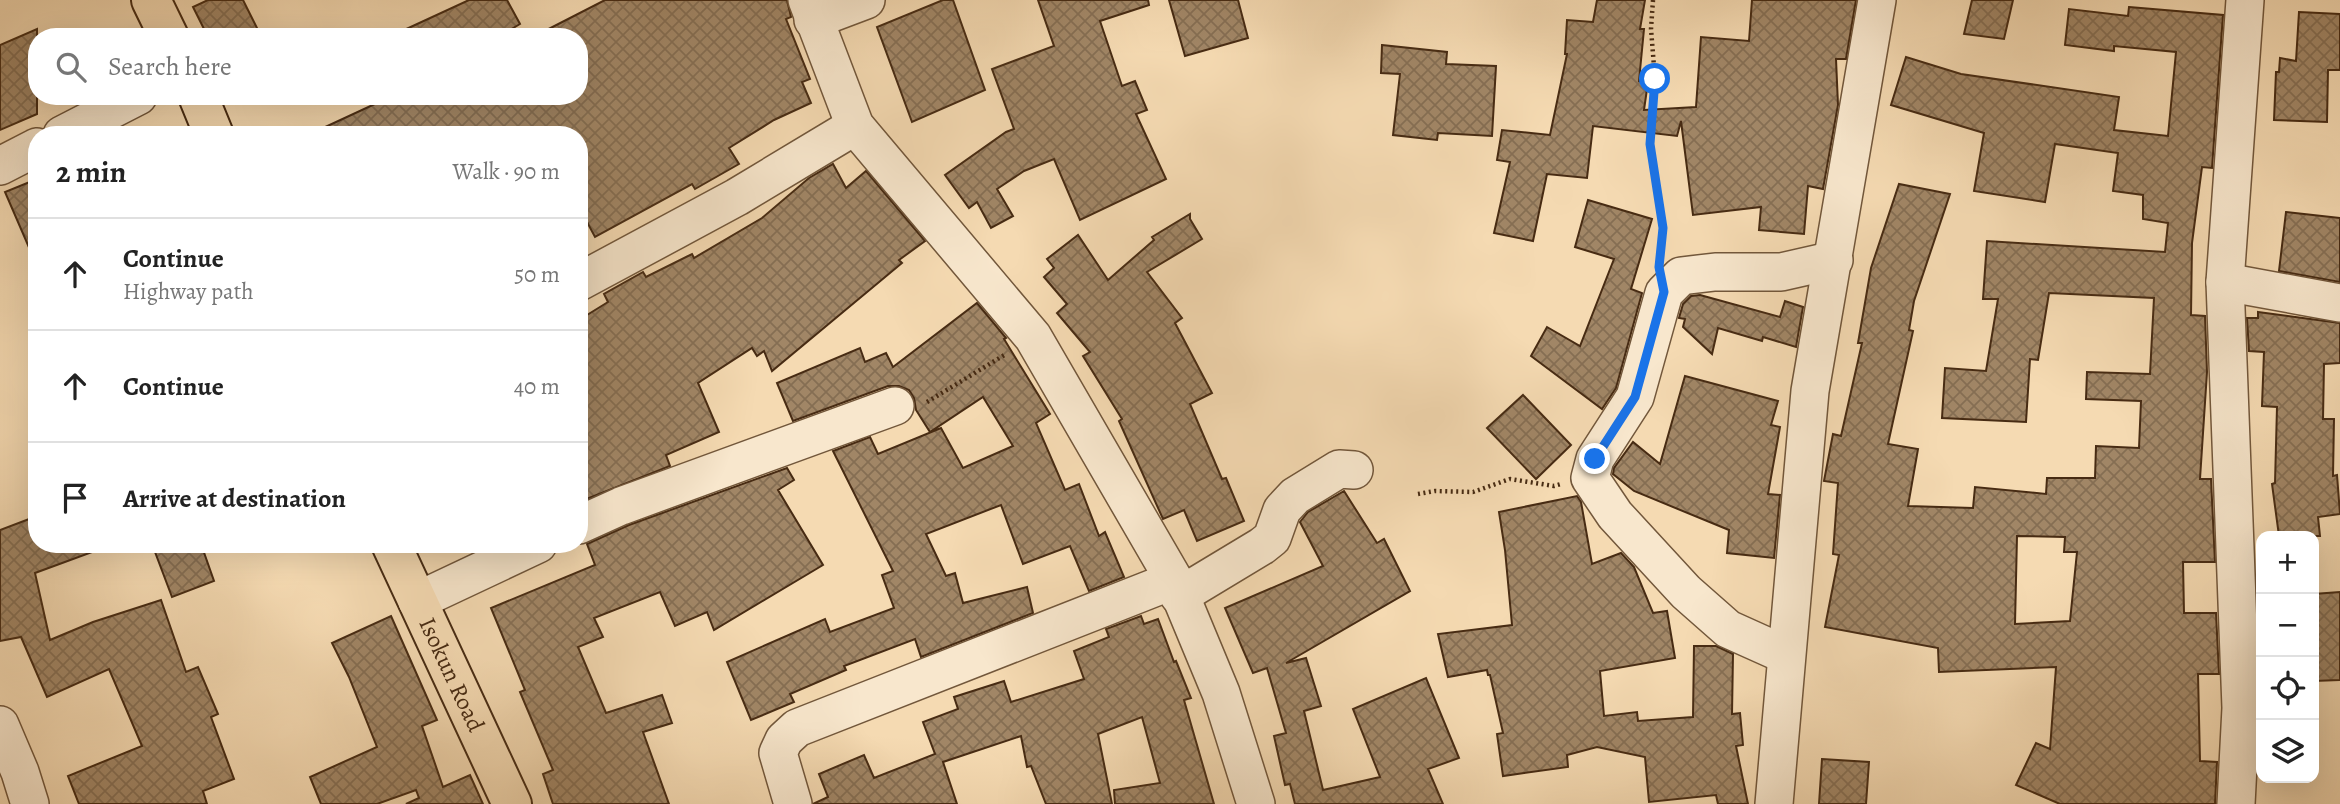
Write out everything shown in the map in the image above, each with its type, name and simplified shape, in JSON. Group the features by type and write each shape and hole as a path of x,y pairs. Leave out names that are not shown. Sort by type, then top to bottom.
{"main road":[{"path":"150,0 164,28"},
{"path":"202,105 210,126"},
{"name":"Isokun Road","path":"395,553 512,804"}],"street":[{"path":"866,0 810,10 855,126 1033,337 1176,588 1221,693 1256,804"},
{"path":"1774,804 1810,390 1877,0"},
{"path":"2236,804 2241,708 2225,282 2245,0"},
{"path":"80,126 120,105"},
{"path":"588,277 737,197 855,126"},
{"path":"0,166 28,152"},
{"path":"1786,655 1728,629 1686,592 1615,514 1590,478 1595,459 1635,397 1664,292 1681,276 1715,272 1781,272 1834,260"},
{"path":"2225,282 2340,303"},
{"path":"588,521 621,506 895,406"},
{"path":"793,804 778,752 784,740 797,728 1176,588 1262,546 1272,538 1282,510 1295,496 1339,469 1354,470"},
{"path":"417,601 519,553"},
{"path":"0,725 30,804"}],"path":[{"path":"1653,0 1651,29 1655,79 1650,144 1663,228 1659,267 1664,292"},
{"path":"895,406 923,404 1033,337"},
{"path":"1418,494 1435,491 1473,492 1510,479 1554,486 1590,478"}],"building":[{"path":"208,0 243,0 257,28 204,28 193,7"},
{"path":"469,0 507,0 520,24 513,28 408,28"},
{"path":"605,0 787,0 791,17 786,19 810,79 802,82 811,103 774,120 729,148 739,164 695,189 692,184 595,237 588,224 588,126 327,126 373,105 588,105 588,28 551,28"},
{"path":"943,0 953,0 985,90 912,122 877,27"},
{"path":"1038,0 1148,0 1149,5 1100,21 1122,86 1135,81 1147,110 1136,114 1166,179 1080,220 1054,159 1024,171 997,189 1013,216 991,228 977,202 969,208 945,175 1014,129 992,69 1054,46"},
{"path":"1169,0 1238,0 1248,38 1185,56"},
{"path":"1597,0 1645,0 1640,29 1644,29 1639,81 1648,82 1644,110 1696,107 1701,37 1749,41 1752,0 1856,0 1846,59 1836,59 1838,105 1823,189 1808,186 1804,234 1759,230 1761,207 1693,215 1681,121 1677,136 1593,126 1587,178 1547,174 1533,241 1494,233 1510,162 1497,160 1502,130 1550,135 1567,54 1567,20 1593,22"},
{"path":"1972,0 2013,0 2004,39 1964,34"},
{"path":"2129,7 2223,15 2212,168 2202,167 2192,243 2191,315 2205,316 2207,372 2200,479 2211,479 2215,562 2183,562 2184,613 2216,613 2219,674 2198,674 2200,761 2217,762 2215,804 2060,804 2016,785 2036,743 2050,749 2056,667 1939,672 1938,648 1825,627 1839,555 1833,554 1838,483 1824,481 1833,434 1841,436 1862,343 1858,343 1871,268 1899,184 1950,194 1914,301 1909,330 1913,331 1888,444 1918,449 1908,506 1973,508 1975,487 2046,494 2047,478 2095,478 2096,446 2139,448 2141,401 2086,399 2087,372 2150,374 2154,298 2049,293 2038,360 2030,359 2026,422 1942,418 1945,368 1986,371 1998,299 1983,299 1987,241 2165,252 2168,223 2143,219 2143,195 2113,191 2118,153 2055,144 2045,202 1974,191 1984,133 1891,105 1906,57 1961,74 2119,97 2114,130 2168,136 2176,52 2114,46 2114,51 2065,45 2069,9 2128,16","holes":["2017,536 2065,537 2064,552 2077,552 2070,621 2015,624"]},
{"path":"2299,12 2340,14 2340,70 2328,70 2327,122 2274,120 2276,72 2279,72 2280,58 2296,61"},
{"path":"28,33 28,105 37,105 37,114 0,130 0,45"},
{"path":"1382,45 1447,52 1446,64 1496,66 1492,136 1438,133 1437,140 1393,135 1400,74 1381,73"},
{"path":"833,164 846,188 866,171 925,241 899,260 902,263 772,371 764,351 757,356 752,348 698,383 719,432 666,455 670,466 588,498 588,314 608,302 604,294 643,272 646,277 692,254 694,258 762,218 809,178"},
{"path":"28,183 28,245 5,192"},
{"path":"1588,200 1652,219 1631,289 1642,293 1616,388 1602,409 1531,356 1547,327 1580,346 1614,259 1575,247"},
{"path":"2286,212 2340,218 2340,282 2279,271"},
{"path":"1190,214 1190,219 1202,239 1147,272 1182,318 1175,323 1212,393 1190,404 1222,479 1226,478 1244,521 1197,541 1184,510 1163,519 1119,421 1122,419 1083,356 1090,352 1057,313 1067,304 1044,277 1054,268 1047,259 1078,235 1108,280 1154,240 1152,237"},
{"path":"1700,295 1780,317 1785,301 1803,307 1796,347 1763,337 1762,341 1718,328 1712,354 1683,327 1685,319 1679,318 1683,304 1691,296"},
{"path":"977,303 1006,338 1004,339 1050,414 1036,423 1065,490 1079,484 1099,536 1105,532 1124,577 1089,591 1070,546 1023,564 1001,505 926,534 946,576 955,573 963,603 1027,587 1033,613 921,657 915,639 844,666 846,670 790,694 794,702 751,720 727,662 825,619 830,632 894,608 882,575 893,571 833,451 870,437 878,454 941,428 963,468 1013,446 983,397 930,432 916,410 909,390 899,386 888,386 793,421 777,383 860,348 865,362 886,353 893,367"},
{"path":"2258,312 2340,323 2340,363 2324,364 2323,419 2334,419 2333,476 2337,475 2340,514 2318,517 2320,536 2319,531 2278,531 2272,484 2275,483 2277,407 2262,406 2264,352 2249,351 2247,318 2258,318"},
{"path":"1685,376 1778,401 1771,425 1780,427 1768,494 1780,495 1774,558 1727,553 1729,530 1634,491 1613,474 1614,468 1633,442 1660,464"},
{"path":"1523,395 1571,445 1536,479 1487,428"},
{"path":"787,468 794,480 778,490 823,565 714,630 707,612 675,626 660,592 594,618 603,637 578,647 606,713 662,695 672,723 643,732 669,804 553,804 543,774 553,770 520,692 525,690 491,608 595,565 588,544 629,525"},
{"path":"1344,491 1377,543 1384,539 1410,591 1286,663 1306,658 1321,706 1304,711 1323,790 1380,777 1353,709 1426,678 1459,758 1428,769 1443,804 1295,804 1290,784 1285,785 1274,736 1286,733 1267,668 1253,673 1225,608 1323,566 1300,522 1308,512"},
{"path":"1577,496 1581,502 1592,564 1621,553 1634,567 1653,613 1667,611 1675,658 1600,671 1604,716 1637,712 1638,721 1693,717 1694,646 1716,646 1733,654 1732,714 1740,713 1743,745 1736,746 1748,804 1718,804 1716,795 1649,802 1645,757 1597,747 1567,755 1568,767 1503,776 1497,734 1503,733 1490,675 1487,670 1448,677 1438,634 1512,625 1499,512"},
{"path":"28,519 28,553 90,553 35,573 50,640 93,622 161,600 186,672 198,667 218,714 211,717 234,779 203,791 207,804 79,804 68,776 142,746 109,669 47,697 21,637 0,641 0,530"},
{"path":"155,553 204,553 214,581 172,597"},
{"path":"2340,592 2340,680 2319,681 2319,594"},
{"path":"391,616 437,720 422,726 443,787 470,775 483,804 406,804 419,798 416,790 377,804 321,804 310,777 377,747 349,677 332,643"},
{"path":"1141,616 1144,624 1158,619 1191,698 1184,700 1214,804 1115,804 1114,790 1160,783 1142,717 1098,734 1112,804 1046,804 1031,766 1027,767 1021,736 943,762 957,804 813,804 828,797 819,774 864,755 874,778 935,754 923,722 958,709 954,697 1004,681 1011,702 1084,679 1074,651 1109,637 1106,629"},
{"path":"1822,759 1869,762 1866,804 1819,804"}],"route":[{"path":"1595,459 1635,397 1664,292 1659,267 1663,228 1650,144 1655,79"}]}
